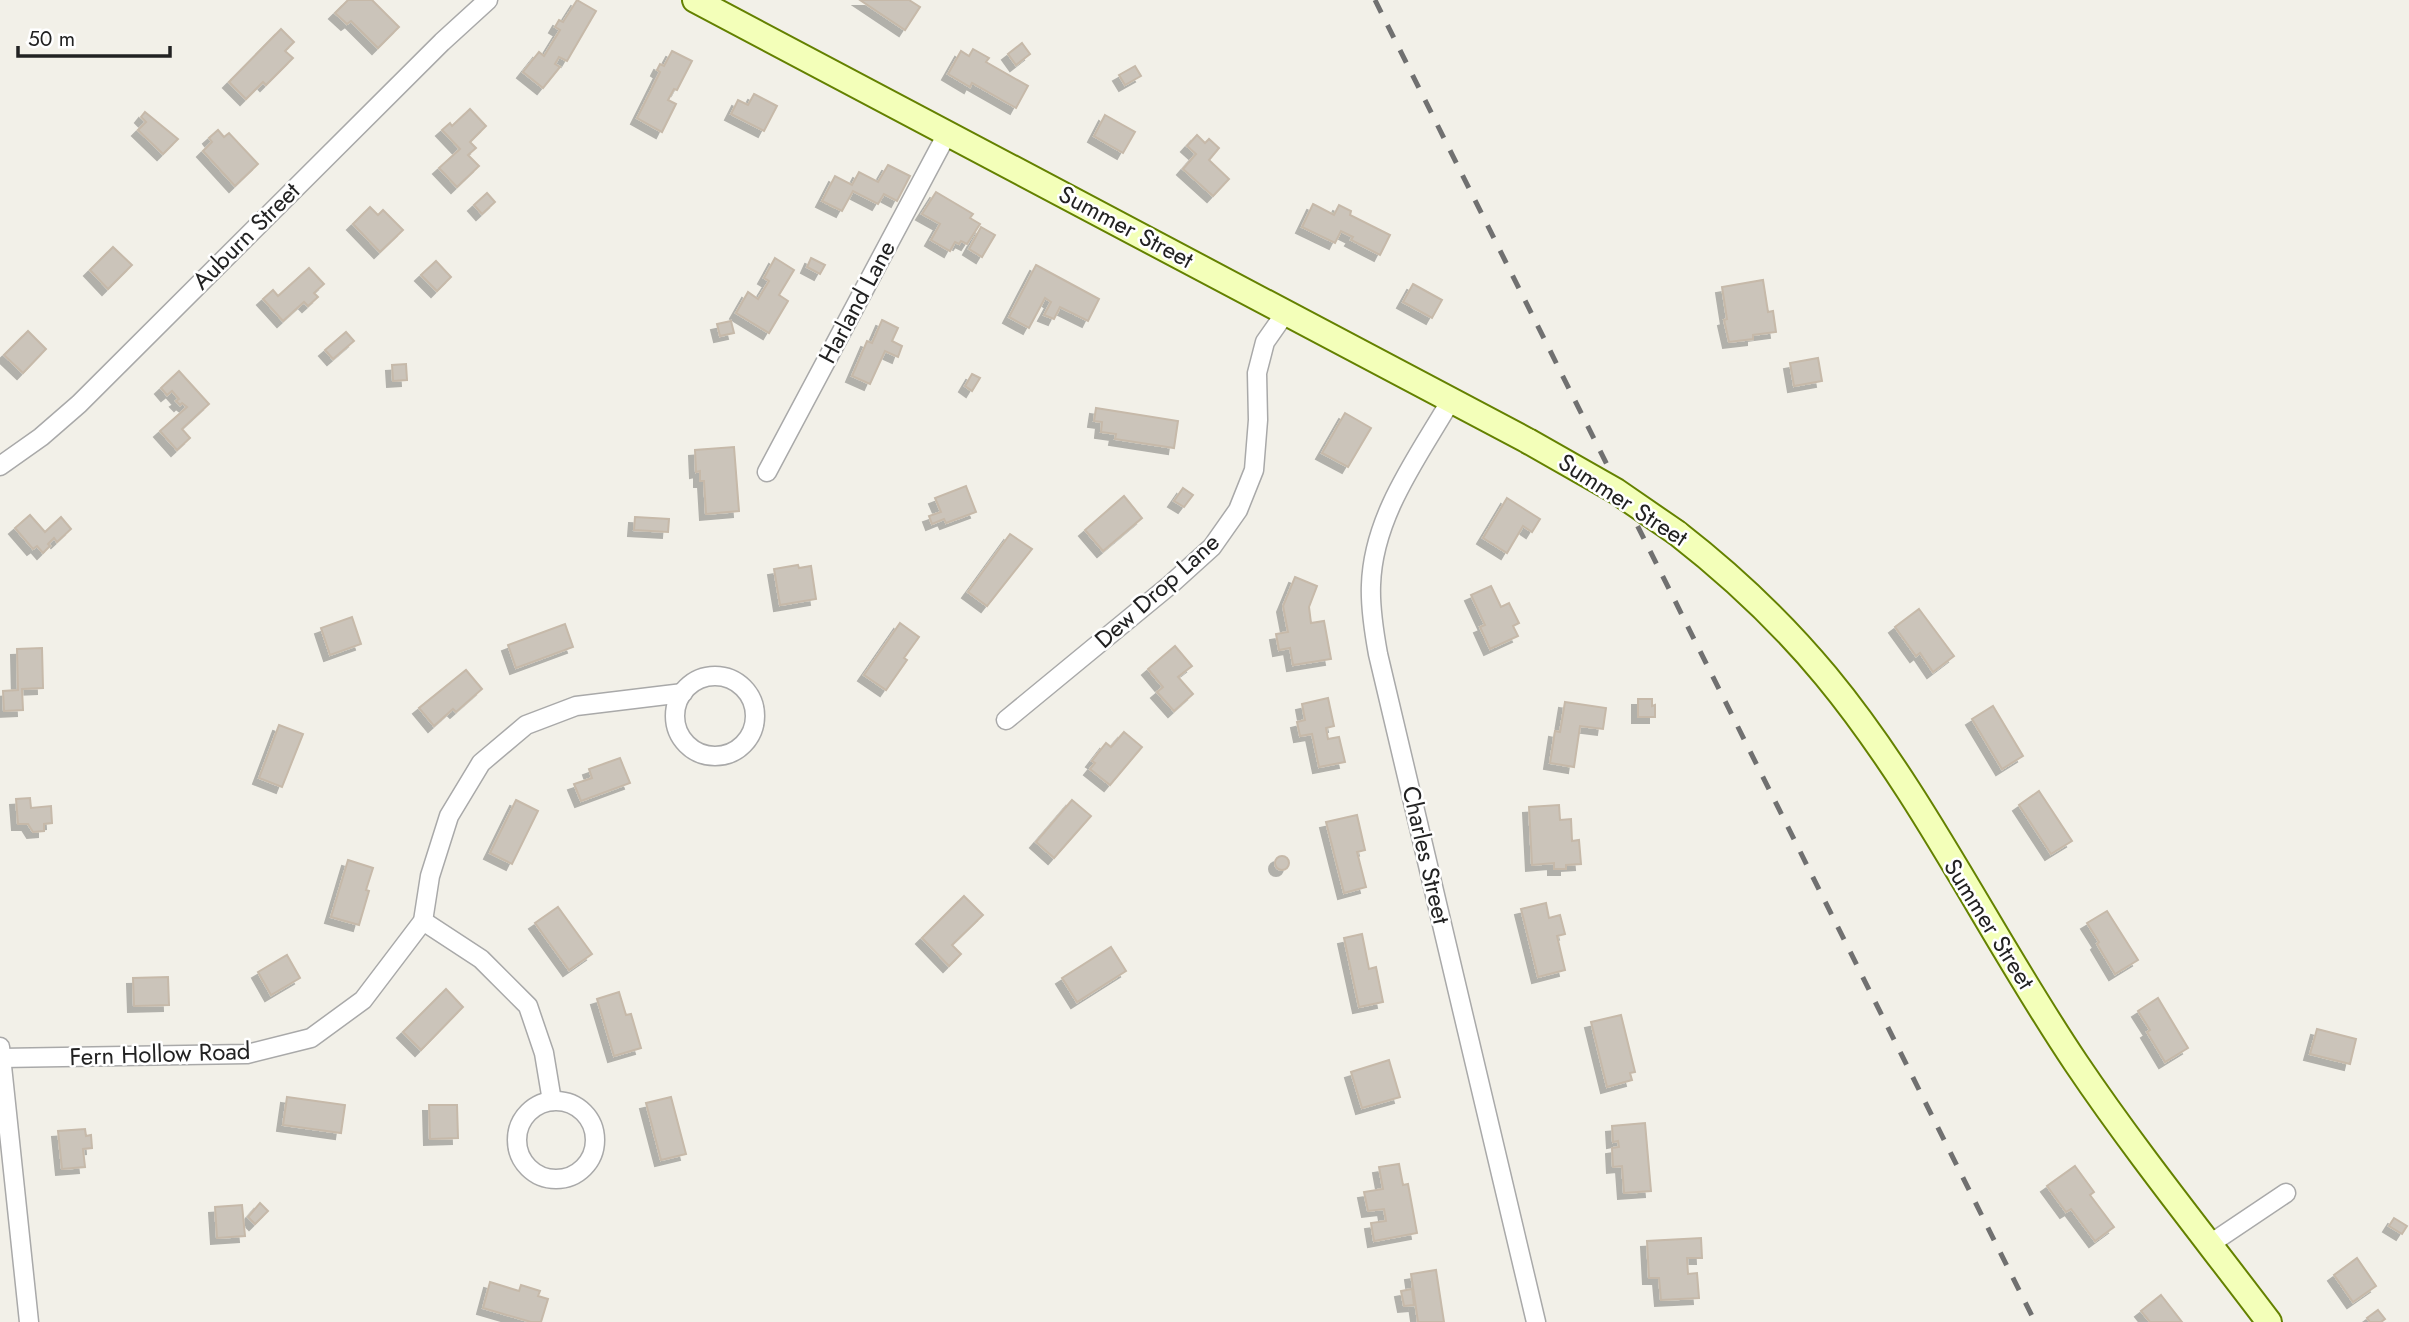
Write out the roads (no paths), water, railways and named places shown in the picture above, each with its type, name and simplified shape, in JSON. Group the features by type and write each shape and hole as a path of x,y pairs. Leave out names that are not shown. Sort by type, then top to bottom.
{"main road":[{"name":"Summer Street","path":"695,0 1528,441 1616,491 1677,533 1721,569 1782,627 1853,711 1902,781 2075,1062 2269,1322"}],"street":[{"name":"Auburn Street","path":"3,467 79,404 432,51 488,0"},
{"name":"Harland Lane","path":"767,472 948,132"},
{"name":"Dew Drop Lane","path":"1006,720 1170,585 1212,547 1232,519 1254,470 1258,421 1257,373 1265,342 1286,312"},
{"name":"Charles Street","path":"1451,400 1397,491 1383,526 1372,572 1371,609 1378,654 1536,1322"},
{"name":"Fern Hollow Road","path":"1,1053 247,1054 311,1038 363,1000 422,921 429,876 449,816 481,763 526,725 576,706 683,693 692,683 705,677 719,676 744,687 752,699 755,712 754,726 749,738 728,754 716,756 692,749 677,729 677,704 683,693"},
{"path":"422,921 481,959 528,1006 544,1053 552,1101"},
{"path":"1,1053 29,1322"},
{"path":"552,1101 565,1102 587,1115 596,1139 588,1164 579,1173 567,1178 541,1177 530,1170 522,1160 518,1148 517,1135 521,1123 529,1112 552,1101"},
{"path":"2210,1244 2286,1193"}],"railway":[{"path":"1375,0 2035,1322"}]}
